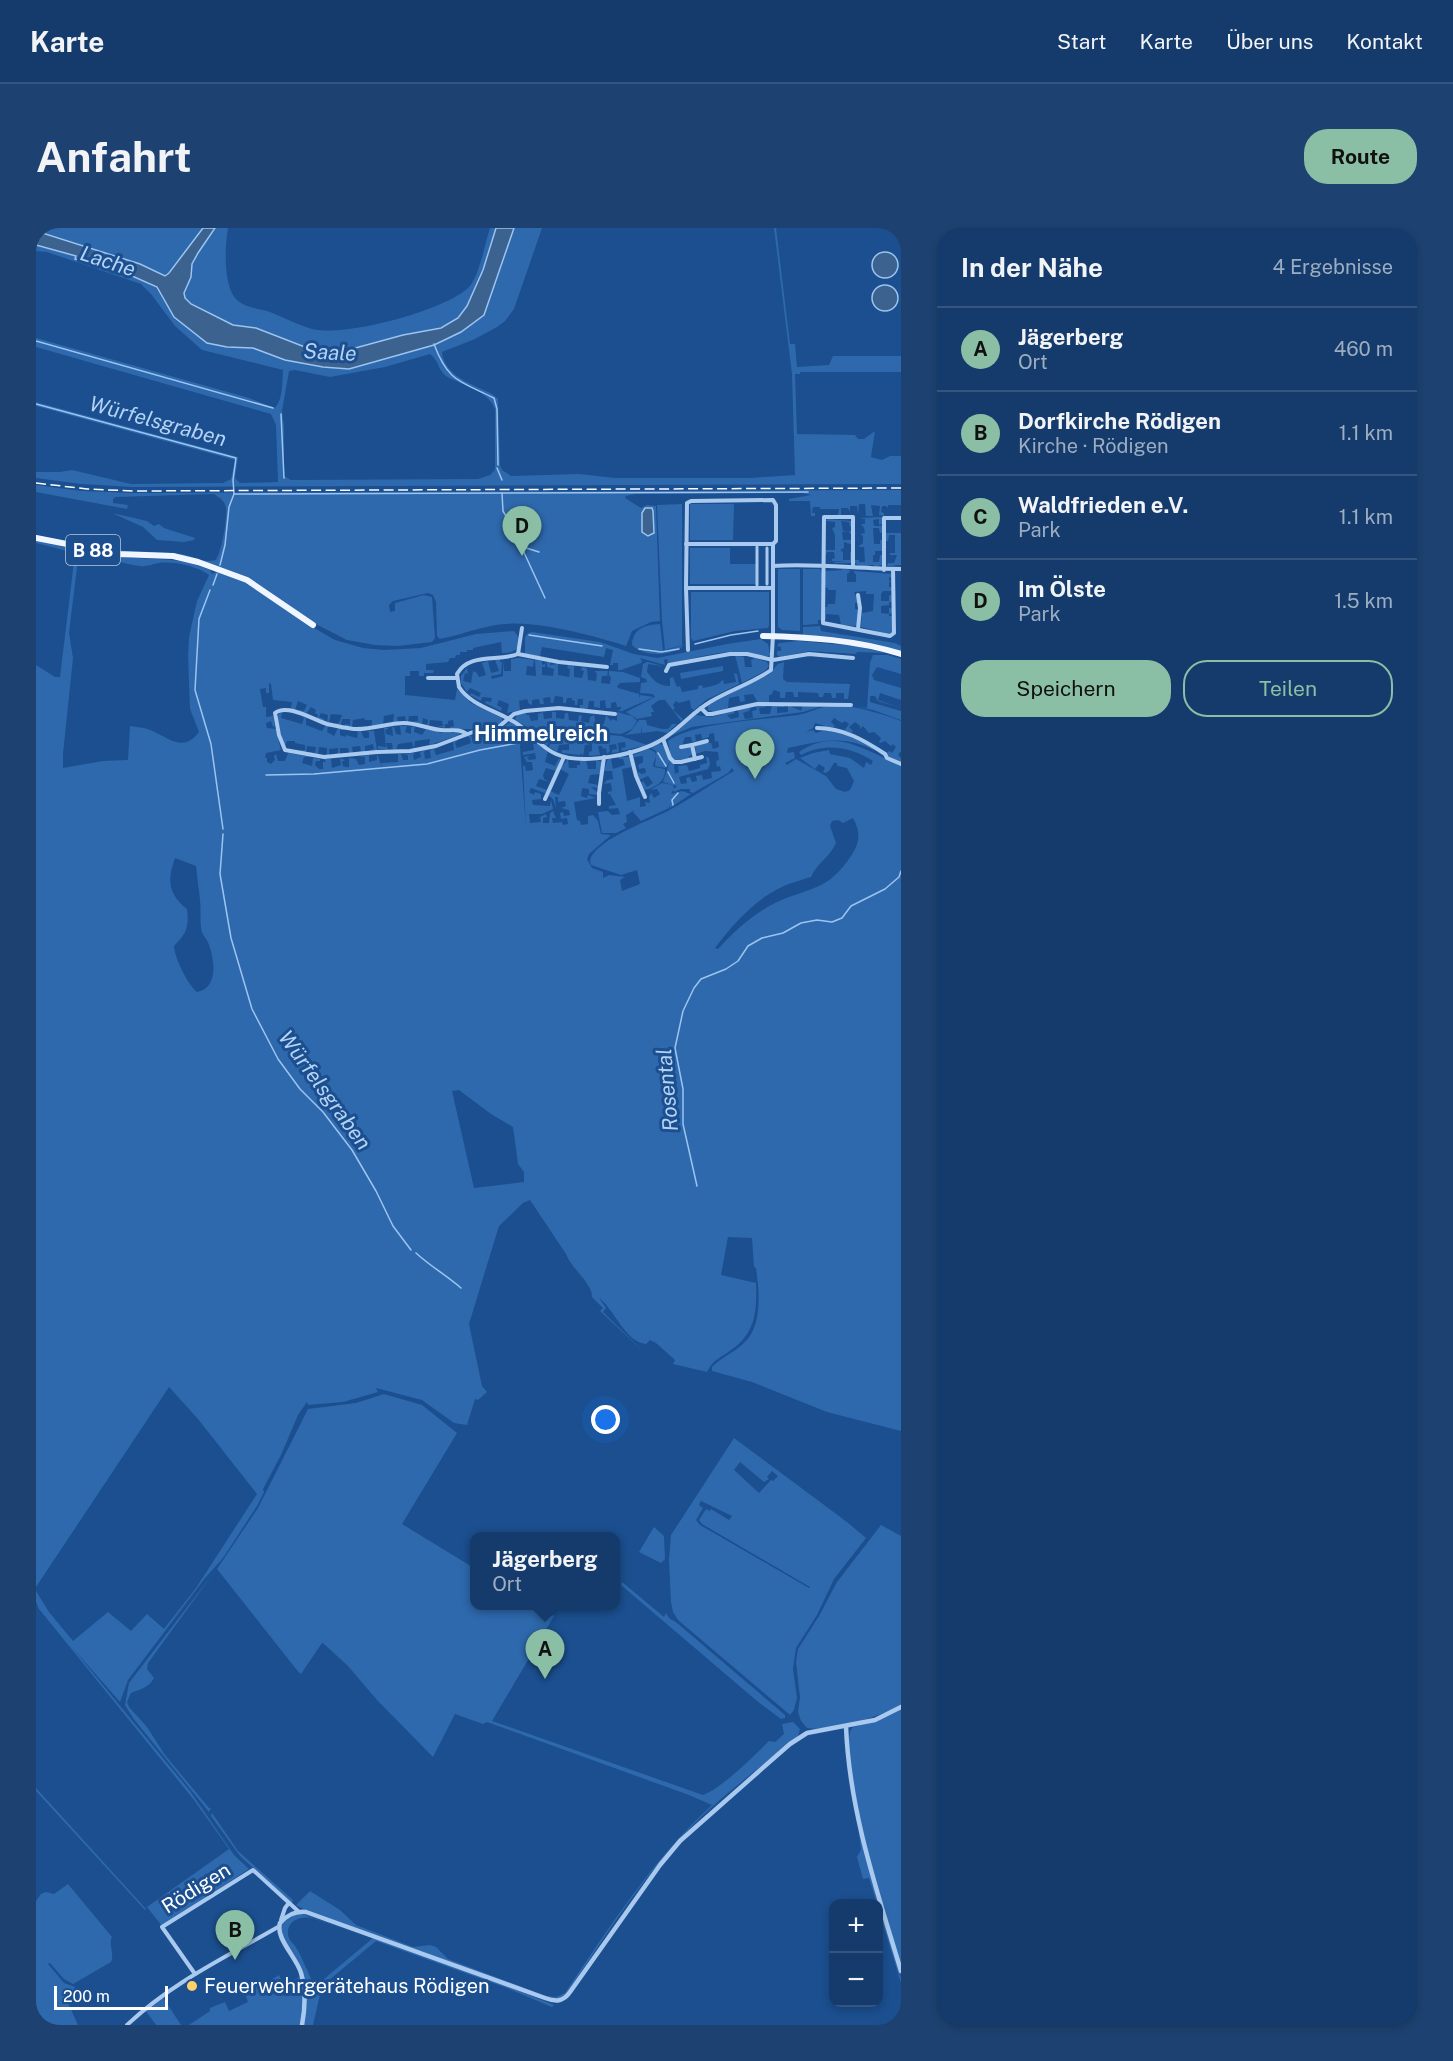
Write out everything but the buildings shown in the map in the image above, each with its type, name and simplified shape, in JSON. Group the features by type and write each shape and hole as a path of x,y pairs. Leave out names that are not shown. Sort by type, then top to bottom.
{"main road":[{"name":"B 88","path":"36,538 77,548 151,557 180,557 243,578 313,625"},
{"path":"763,636 856,644 901,654"}],"street":[{"path":"688,650 687,503 773,500 775,502 776,541 773,544 767,583 757,583 757,548"},
{"path":"853,567 853,517 824,517 824,623 893,635 893,569"},
{"path":"884,570 884,518 901,518"},
{"path":"686,544 773,544"},
{"path":"607,667 559,662 518,654 468,663 459,671 457,678 459,687 467,696 508,718 549,750 564,757 604,757 649,746 663,739 701,708 771,670 773,588 767,563 767,548"},
{"path":"757,566 767,563"},
{"path":"757,566 769,568 823,565 884,570 901,569"},
{"path":"686,588 773,588"},
{"path":"858,595 860,608 858,629"},
{"path":"518,654 522,628"},
{"path":"666,671 669,665 730,654 747,654 772,660 809,654 853,657"},
{"path":"428,678 457,678"},
{"path":"701,708 707,714 712,714 757,704 851,705"},
{"path":"467,734 458,730 440,730 410,724 396,724 374,729 348,728 331,725 290,711 276,712 277,728 285,750 318,757 418,750 436,746 467,734 495,730 508,718 520,712 548,708 615,714"},
{"path":"817,728 829,728 858,737 885,754 886,758 901,764"},
{"path":"663,739 670,758 674,762 702,757"},
{"path":"681,747 707,741"},
{"path":"692,745 695,759"},
{"path":"630,752 636,776 645,796"},
{"path":"545,799 564,757"},
{"path":"599,804 604,757"},
{"path":"281,1920 298,1911 558,2001 570,1992 660,1865 695,1827 800,1737 812,1731 875,1720 901,1707"},
{"path":"846,1726 847,1762 866,1853 901,1971"},
{"name":"Rödigen","path":"195,1974 162,1927 253,1870 298,1911"},
{"path":"288,1904 278,1927 280,1935 298,1965 304,1997 302,2025"},
{"path":"127,2025 150,2003 195,1974 278,1927"}],"shaded area":[{"path":"36,228 203,228 169,273 164,276 140,264 36,231"},
{"path":"215,228 228,228 227,275 236,299 248,306 312,329 327,330 370,326 417,313 456,297 472,283 490,228 496,228 483,270 467,306 458,318 441,327 348,350 310,349 256,328 233,325 191,304 185,298 184,293 191,277 192,264"},
{"path":"514,228 542,228 514,309 505,321 475,339 442,352 448,367 461,379 498,399 500,465 502,470 511,476 579,474 615,478 751,478 795,475 792,374 774,228 776,228 790,344 795,344 797,367 829,365 833,356 901,356 901,372 800,372 800,374 795,374 797,434 855,435 858,439 864,439 875,431 871,457 882,460 890,456 901,456 901,484 132,487 36,478 36,472 72,470 131,484 223,483 231,479 235,460 36,406 36,402 238,457 235,478 240,483 278,482 276,425 271,414 36,347 36,338 249,398 275,408 281,395 283,370 202,350 175,326 141,284 47,252 36,251 36,245 121,271 157,288 174,317 207,343 227,347 253,348 285,360 323,367 349,369 434,345 484,315","holes":["430,354 446,376 481,393 492,403 495,410 495,470 490,475 478,479 291,480 284,476 282,411 289,371 295,370 330,377 385,367"]},
{"path":"36,485 81,491 133,493 901,490 901,505 888,505 888,508 882,506 881,512 884,516 879,515 880,506 871,505 873,516 866,516 865,504 859,504 858,514 857,506 850,506 850,512 848,508 841,508 841,515 838,515 839,509 813,507 812,513 815,513 815,516 811,516 810,501 789,501 789,499 811,495 802,493 635,494 626,496 625,498 641,508 647,505 656,506 660,621 651,622 632,631 626,646 565,630 518,624 488,627 440,639 437,636 436,602 433,595 428,593 393,601 389,605 390,612 395,611 395,603 424,595 432,597 435,638 432,642 398,646 347,640 304,618 267,590 190,557 118,552 36,536 69,542 78,537 89,543 114,550 167,553 184,555 207,561 216,560 224,535 226,508 220,498 214,494 116,497 113,499 113,503 128,505 127,509 36,492"},
{"path":"682,504 682,645 665,650 657,505"},
{"path":"690,504 734,504 733,540 690,540"},
{"path":"112,513 147,521 154,526 159,524 164,528 195,538 184,542 157,540 143,527"},
{"path":"881,517 883,519 882,524 879,525 879,519 873,520 874,526 883,526 883,532 880,533 879,528 873,528 874,544 880,544 880,540 883,540 883,551 875,551 873,562 879,562 880,555 883,555 882,565 877,565 882,566 861,567 855,563 855,560 865,562 864,547 858,547 863,543 863,536 860,534 865,533 861,524 865,524 865,519 859,518"},
{"path":"828,519 851,521 852,527 849,522 841,521 843,531 849,531 842,532 843,540 853,540 853,545 844,542 844,548 840,550 843,552 843,560 850,560 850,552 852,552 851,563 834,563 846,562 832,561 835,558 834,552 827,552 824,555 824,550 835,550 835,535 832,528 835,527 835,522 826,521 824,524 825,521"},
{"path":"885,533 901,533 901,565 892,565 901,567 887,566 888,563 894,563 897,555 890,555 890,553 895,553 895,535 889,535 886,541"},
{"path":"36,540 75,550 77,554 80,550 122,557 174,560 200,566 210,570 212,574 218,571 245,581 335,640 363,648 384,650 421,648 476,634 514,631 519,643 516,650 512,652 502,653 501,642 473,648 467,652 460,652 460,655 450,658 448,662 426,664 426,670 434,670 433,673 424,673 424,676 419,676 419,671 410,671 410,676 405,676 405,695 455,700 457,689 471,703 502,718 502,722 490,729 450,729 454,726 453,720 445,724 445,728 437,726 443,726 442,721 430,720 429,726 423,724 427,725 428,720 423,718 422,724 411,722 418,721 418,716 409,716 408,722 400,722 406,721 405,716 397,717 398,722 388,724 393,722 394,714 384,716 383,724 369,727 372,725 372,720 364,718 353,720 352,727 345,726 345,724 350,725 350,719 342,719 341,725 335,724 339,723 342,715 331,714 327,722 328,715 321,713 319,717 324,721 317,718 316,710 311,707 306,714 299,712 299,710 304,711 307,705 298,701 295,710 286,708 291,708 292,702 273,700 269,683 269,693 266,693 266,688 260,689 263,707 266,707 266,717 273,716 275,726 273,727 271,721 266,723 267,728 276,729 281,750 266,753 265,758 271,764 276,754 278,761 285,761 288,753 311,757 304,757 302,763 312,766 313,758 320,759 315,765 323,769 323,762 326,762 324,759 331,759 332,768 341,765 340,759 345,761 342,761 343,766 349,767 349,758 356,759 359,765 365,764 365,757 359,757 369,755 369,762 377,760 377,753 382,768 381,763 398,762 398,754 401,754 403,760 408,760 408,755 404,754 415,753 414,760 421,757 420,752 427,750 424,752 425,759 431,758 430,750 434,749 436,755 454,750 453,742 459,739 455,743 457,748 471,743 467,736 471,735 473,742 480,740 476,734 496,732 510,722 527,733 522,736 520,746 526,828 523,766 526,771 533,770 532,762 527,762 524,757 530,756 527,758 529,760 536,759 535,753 523,755 523,752 534,750 533,743 529,739 523,740 525,737 530,736 548,751 545,762 555,766 559,758 560,760 556,771 546,768 544,779 550,782 539,779 536,786 547,790 545,793 531,788 529,792 534,795 535,792 541,794 541,799 532,800 533,805 550,806 551,800 553,809 542,814 529,814 530,823 541,822 540,817 546,814 547,817 543,818 543,823 549,823 550,813 553,811 556,818 552,818 553,823 568,824 567,818 561,819 560,813 563,812 564,816 570,815 569,810 561,808 566,806 565,801 558,802 558,797 555,797 556,808 553,799 548,795 550,791 559,795 569,774 560,769 568,759 569,768 577,768 580,760 586,760 588,769 596,769 596,760 602,762 600,774 590,775 588,783 599,785 598,788 591,787 597,795 589,794 589,789 582,788 581,796 587,798 588,795 596,798 574,802 577,820 581,825 588,824 588,816 593,815 598,821 601,834 611,835 589,854 587,859 592,868 603,872 603,878 609,875 625,877 620,880 622,891 640,884 637,870 621,875 591,865 593,854 611,839 666,812 734,771 732,768 728,773 693,793 690,789 674,792 673,790 671,794 682,791 691,794 670,808 669,804 669,808 641,821 633,812 635,810 626,815 627,822 623,824 626,828 616,833 602,833 598,812 608,811 612,815 620,814 618,808 609,809 609,806 616,805 608,794 612,791 611,783 604,784 607,780 613,779 612,771 604,771 608,758 612,757 613,769 625,765 619,756 629,757 632,767 622,769 627,801 640,797 640,807 646,806 645,802 650,803 651,793 654,798 660,794 657,789 650,790 662,783 673,785 674,789 677,786 663,782 670,761 674,764 675,774 679,772 678,766 687,765 689,771 700,768 700,765 707,763 706,756 709,758 708,769 679,777 681,784 687,783 686,778 690,777 692,782 697,781 696,776 702,775 703,780 712,778 711,772 721,771 716,761 719,760 718,752 705,751 696,754 695,747 703,743 711,743 713,749 719,747 718,741 715,742 714,733 702,739 701,734 695,735 696,741 692,742 691,737 685,737 682,745 691,746 693,755 689,756 690,759 675,761 671,757 668,741 694,730 798,715 837,705 885,715 901,721 901,751 898,755 901,762 886,754 889,751 892,753 896,747 893,744 891,746 885,741 880,743 881,738 874,732 869,733 863,726 860,729 855,722 849,727 853,731 851,733 844,731 849,724 834,718 831,722 835,726 832,728 815,723 813,728 806,732 813,730 816,733 829,729 860,740 884,755 859,744 839,741 864,748 901,765 901,1431 827,1412 752,1382 712,1371 716,1363 745,1342 755,1326 759,1296 752,1238 728,1237 721,1275 756,1283 753,1320 746,1336 714,1362 707,1372 673,1364 675,1360 656,1343 650,1340 646,1344 632,1338 599,1298 606,1308 603,1312 646,1354 600,1311 603,1308 592,1297 589,1287 530,1200 523,1203 499,1226 469,1324 482,1386 487,1392 478,1400 475,1399 467,1425 454,1423 422,1400 376,1388 378,1392 343,1402 308,1405 307,1402 298,1415 257,1506 223,1558 205,1578 128,1680 120,1702 70,1645 190,1791 234,1855 249,1869 162,1926 147,1907 229,1849 194,1800 39,1609 36,1602 36,1591 49,1612 73,1641 108,1612 131,1631 147,1614 164,1629 196,1588 257,1494 198,1419 169,1387 36,1587 36,665 55,677 60,677 75,553 36,543","holes":["84,554 140,566 159,563 178,564 198,569 209,575 197,601 189,637 190,709 199,732 192,739 179,743 144,728 130,726 128,760 103,761 63,768 73,658 69,633 78,559","826,741 799,752 801,755 819,748 838,748 856,752 873,761 871,765 866,762 864,768 850,758 830,754 829,750 800,758 815,769 819,764 825,768 823,772 825,773 834,763 847,768 854,781 850,790 845,792 836,789 826,776 796,759 787,765 785,763 795,758 794,752 787,753 788,748","853,818 857,828 858,842 851,856 834,876 817,887 767,907 744,924 718,949 715,948 754,905 773,891 811,877 836,843 830,826 832,821 838,820 843,823","175,858 196,866 201,928 213,959 212,980 209,985 197,992 179,964 174,946 186,929 188,915 187,909 176,898 171,886 170,880","459,1090 513,1127 518,1164 524,1172 524,1182 474,1188 452,1091"]},
{"path":"690,548 730,548 730,564 756,564 756,584 690,584"},
{"path":"834,567 850,570 847,574 847,582 856,582 854,571 891,574 889,581 892,582 889,582 889,587 892,587 892,591 883,591 881,601 889,601 889,595 893,596 893,602 881,606 881,613 893,616 892,632 888,634 861,627 862,613 873,611 874,594 866,594 866,591 854,592 859,603 855,603 855,609 859,610 857,626 841,625 839,615 826,614 826,620 824,620 824,607 828,604 835,604 836,590 828,590 824,587 825,571 844,570"},
{"path":"778,569 800,569 800,631 782,630 778,627"},
{"path":"803,569 820,569 822,573 821,620 818,620 818,624 803,625"},
{"path":"691,592 769,592 768,628 735,631 693,641 691,638"},
{"path":"660,624 663,651 684,645 672,652 658,654 643,652 632,645 637,631 641,628"},
{"path":"820,626 821,631 895,643 901,646 901,651 803,635 803,627"},
{"path":"532,632 600,642 634,654 657,658 761,639 768,644 770,655 765,657 727,652 668,664 667,659 664,660 665,665 640,658 641,663 618,670 618,663 610,665 613,650 606,648 604,657 542,647 540,657 525,654 525,637"},
{"path":"799,641 855,646 887,653 809,651 780,657 777,655 777,651 781,651 781,647 777,646 779,643"},
{"path":"735,655 744,657 745,667 752,667 751,660 755,658 767,662 769,666 765,671 742,683"},
{"path":"873,655 888,655 901,659 901,674 877,667 872,675 874,680 901,688 901,700 880,693 878,700 901,708 878,701 875,696 870,696 870,702 901,711 901,720 855,706 867,708 870,663"},
{"path":"500,659 501,674 491,676 492,679 503,676 503,659 504,671 511,671 511,659 534,660 533,667 527,666 526,675 536,676 535,660 542,661 544,665 546,662 545,667 542,667 542,675 553,676 554,669 547,667 547,662 550,662 550,665 558,664 558,675 569,677 568,665 574,666 574,677 582,678 584,671 581,670 582,667 587,668 588,680 596,681 595,671 608,671 607,676 602,676 601,683 610,684 609,671 623,672 640,678 640,682 620,683 618,688 639,694 640,699 640,695 654,697 622,711 617,711 621,707 617,707 616,702 611,703 611,708 606,708 605,700 600,701 600,708 594,707 594,701 589,701 588,708 585,710 580,709 583,699 578,699 575,705 572,698 567,698 566,703 563,703 563,697 555,696 553,703 550,697 543,698 544,704 540,704 539,699 532,700 532,705 527,699 519,701 520,710 507,713 509,704 499,700 497,705 502,708 501,711 485,703 486,701 491,702 492,698 482,697 481,701 470,695 471,693 479,697 481,693 470,688 467,692 461,683 461,676 467,668 468,674 465,673 463,681 471,683 473,671 479,677 486,675 482,663 488,661 491,673 499,671 495,660"},
{"path":"647,662 662,666 661,668 661,666 648,664 647,672 656,682 670,686 670,678 673,677 682,692 698,689 698,686 702,685 703,688 713,686 723,679 724,684 736,682 734,673 737,674 739,684 706,700 694,710 691,708 690,700 679,703 676,701 673,710 683,719 681,721 665,700 659,700 651,706 654,712 651,712 652,716 637,719 626,712 655,697 653,694 640,693 641,683 647,682 641,677 643,664"},
{"path":"784,662 783,679 787,682 850,684 848,699 844,699 844,693 836,693 836,698 832,698 831,693 824,693 823,697 819,697 818,693 798,692 798,697 794,697 793,692 786,692 785,698 780,698 780,692 774,690 769,695 769,702 758,703 753,694 744,695 745,701 740,702 739,696 729,698 728,708 713,712 708,710 708,706 712,703 768,675 778,664"},
{"path":"723,666 723,671 681,679 680,673"},
{"path":"766,705 766,707 759,708 760,714 770,714 772,705 784,705 784,707 777,707 777,713 788,712 788,705 801,711 803,705 822,706 803,712 692,727 670,736 696,715 712,717 734,711 735,713 727,715 731,719 739,717 738,709 751,707 749,711 743,713 745,719 753,718 752,711 757,710 756,706"},
{"path":"282,712 281,718 302,724 304,718 300,716 306,718 306,725 322,731 326,725 335,727 328,727 327,732 334,736 338,728 347,730 340,730 340,735 357,738 358,732 353,730 361,731 364,738 369,738 367,731 374,731 377,750 369,751 374,749 373,744 365,746 365,752 358,752 361,751 360,746 352,747 353,754 349,753 348,748 340,748 340,755 335,756 338,748 329,749 329,756 323,756 327,754 327,748 319,747 318,755 309,753 315,753 316,747 307,746 306,753 297,751 305,750 305,745 295,743 295,741 287,741 285,747 278,724 278,715"},
{"path":"526,712 531,721 538,720 538,714 543,712 544,719 552,718 552,712 556,712 556,718 564,719 565,713 568,713 569,720 578,721 579,715 582,716 581,721 589,723 590,717 594,715 596,724 604,724 606,715 611,721 613,719 617,721 617,712 632,716 637,721 632,729 621,734 528,728 515,719 518,714"},
{"path":"639,720 646,720 647,725 662,729 668,729 672,724 677,724 667,733 657,731 642,733 641,725 641,733 625,735"},
{"path":"400,726 407,726 405,732 411,734 411,727 415,726 414,732 422,735 426,729 442,733 460,733 424,747 419,747 429,745 430,739 415,741 414,749 412,742 398,744 396,751 393,751 392,743 386,743 388,751 378,749 378,746 386,747 384,728 388,728 385,730 386,734 393,736 392,727 394,727 396,734 401,735"},
{"path":"546,729 621,736 647,745 622,751 621,748 626,747 625,742 618,743 619,752 612,753 612,750 617,749 616,744 609,745 610,751 607,754 606,748 598,746 600,755 589,756 592,744 585,745 583,756 581,753 580,755 562,753 562,750 569,750 569,744 559,745 557,752 549,747 550,744 557,744 557,738 551,737 547,746 530,730"},
{"path":"659,744 664,745 670,761 666,768 655,766 656,756 653,765 654,767 665,769 664,777 656,785 645,790 641,783 643,781 647,787 653,783 648,776 639,780 637,773 646,773 645,768 639,769 638,765 643,762 643,756 633,757 633,755 649,749 656,755 656,751 651,748"},
{"path":"384,1394 422,1405 457,1433 402,1524 470,1566 470,1610 544,1610 554,1616 492,1721 703,1795 728,1779 769,1741 775,1742 784,1734 782,1724 793,1722 800,1729 798,1736 720,1800 677,1842 633,1897 566,1995 561,1998 549,1998 307,1911 296,1905 310,1891 340,1910 356,1925 413,1947 430,1945 436,1947 448,1959 546,1996 556,1997 565,1993 616,1918 651,1871 670,1848 712,1805 487,1722 483,1724 455,1714 433,1757 377,1700 348,1666 324,1644 322,1643 301,1674 296,1669 217,1569 258,1508 308,1409 356,1403"},
{"path":"734,1438 866,1538 834,1579 817,1615 796,1648 793,1669 797,1698 790,1715 678,1620 671,1602 669,1560 671,1535","holes":["740,1462 764,1482 769,1479 767,1477 772,1471 778,1476 759,1493 734,1470","701,1501 732,1516 729,1520 711,1509 710,1511 706,1509 699,1520 702,1524 810,1587 700,1525 696,1520 703,1508 699,1505"]},
{"path":"881,1525 901,1536 901,1705 868,1719 842,1726 807,1728 798,1712 800,1697 796,1662 798,1649 837,1582"},
{"path":"654,1527 664,1536 665,1559 661,1563 639,1552"},
{"path":"215,1571 148,1663 147,1669 154,1678 150,1684 131,1693 127,1702 165,1755 211,1808 209,1812 125,1705 129,1683"},
{"path":"622,1582 664,1617 666,1613 669,1618 785,1715 785,1718 781,1719 757,1701 621,1585"},
{"path":"901,1709 901,1966 865,1842 850,1769 849,1742 853,1727 874,1722"},
{"path":"36,1788 146,1909 145,1910 36,1791"},
{"path":"212,1813 238,1851 293,1900 292,1904 240,1856 211,1816"},
{"path":"858,1824 879,1899 875,1899 869,1878 863,1879 857,1857 861,1850"},
{"path":"68,1884 112,1937 112,1959 111,1962 73,1984 64,1979 50,1963 48,1964 64,1983 75,1987 68,2003 78,2025 36,2025 36,1901 41,1894 46,1892 54,1894"},
{"path":"302,1914 369,1937 312,1918 299,1918 292,1922 288,1929 289,1937 314,1984 318,1984 373,1938 554,2005 552,2007 507,1988 376,1941 322,1986 313,2025 303,2025 302,1971 281,1934 281,1926 285,1921"},
{"path":"883,1914 901,1978 901,1983 883,1924"},
{"path":"279,1975 284,1985 300,1977 303,1996 300,2025 189,2025 210,2011 210,2008 225,2002 229,2011 248,2002 240,1981 248,1980 255,1987"},
{"path":"162,1996 181,2025 156,2025 145,2010"}],"water":[{"path":"203,228 215,228 192,264 191,277 184,293 185,298 191,304 233,325 256,328 310,349 348,350 403,335 441,328 458,318 467,306 483,270 496,228 514,228 484,315 461,332 434,345 349,369 285,360 253,348 227,347 207,343 174,317 157,287 121,271 75,259 76,256 36,245 36,231 140,264 165,276"},
{"path":"885,252 894,256 898,265 894,274 885,278 876,274 872,265 876,256"},
{"path":"885,285 894,289 898,298 894,307 885,311 876,307 872,298 876,289"},
{"path":"645,508 652,508 653,511 654,533 648,536 642,532 642,513"}],"waterway":[{"path":"36,341 273,408"},
{"path":"434,344 444,366 456,379 494,398 497,409 498,465"},
{"name":"Würfelsgraben","path":"36,404 236,458 234,494 229,507 225,545 220,565"},
{"path":"281,414 284,478"},
{"path":"497,468 502,480"},
{"path":"234,494 808,492"},
{"path":"502,493 503,511 513,528"},
{"path":"512,525 529,527"},
{"path":"515,533 545,598"},
{"path":"523,547 539,552"},
{"name":"Würfelsgraben","path":"213,585 217,574"},
{"name":"Würfelsgraben","path":"210,590 199,619 195,690 211,744 223,829"},
{"path":"695,644 758,631"},
{"path":"529,635 602,646"},
{"path":"639,649 661,652 679,649"},
{"path":"266,775 314,774 427,764 518,743 520,733"},
{"path":"658,753 666,766"},
{"path":"668,772 674,783"},
{"path":"673,805 672,800 678,793"},
{"name":"Würfelsgraben","path":"223,834 220,874 231,938 252,1009 278,1059 300,1089 323,1112 352,1150 393,1226 411,1250"},
{"name":"Rosental","path":"697,1186 683,1124 683,1089 675,1048 683,1011 694,988 701,979 726,969 738,961 748,946 762,938 783,933 801,923 817,920 832,922 842,918 851,906 885,889 899,877 901,871"},
{"name":"Würfelsgraben","path":"416,1253 461,1288"}],"railway":[{"path":"36,483 133,491 901,488"}],"place":[{"name":"Im Ölste","path":"522,556"},
{"name":"Waldfrieden e.V.","path":"755,779"},
{"name":"Jägerberg","path":"545,1679"},
{"name":"Dorfkirche Rödigen","path":"235,1960"},
{"name":"Feuerwehrgerätehaus Rödigen","path":"192,1986"}],"district":[{"name":"Himmelreich","path":"541,733"}],"water label":[{"name":"Lache","path":"108,261"},
{"name":"Saale","path":"330,352"}]}
